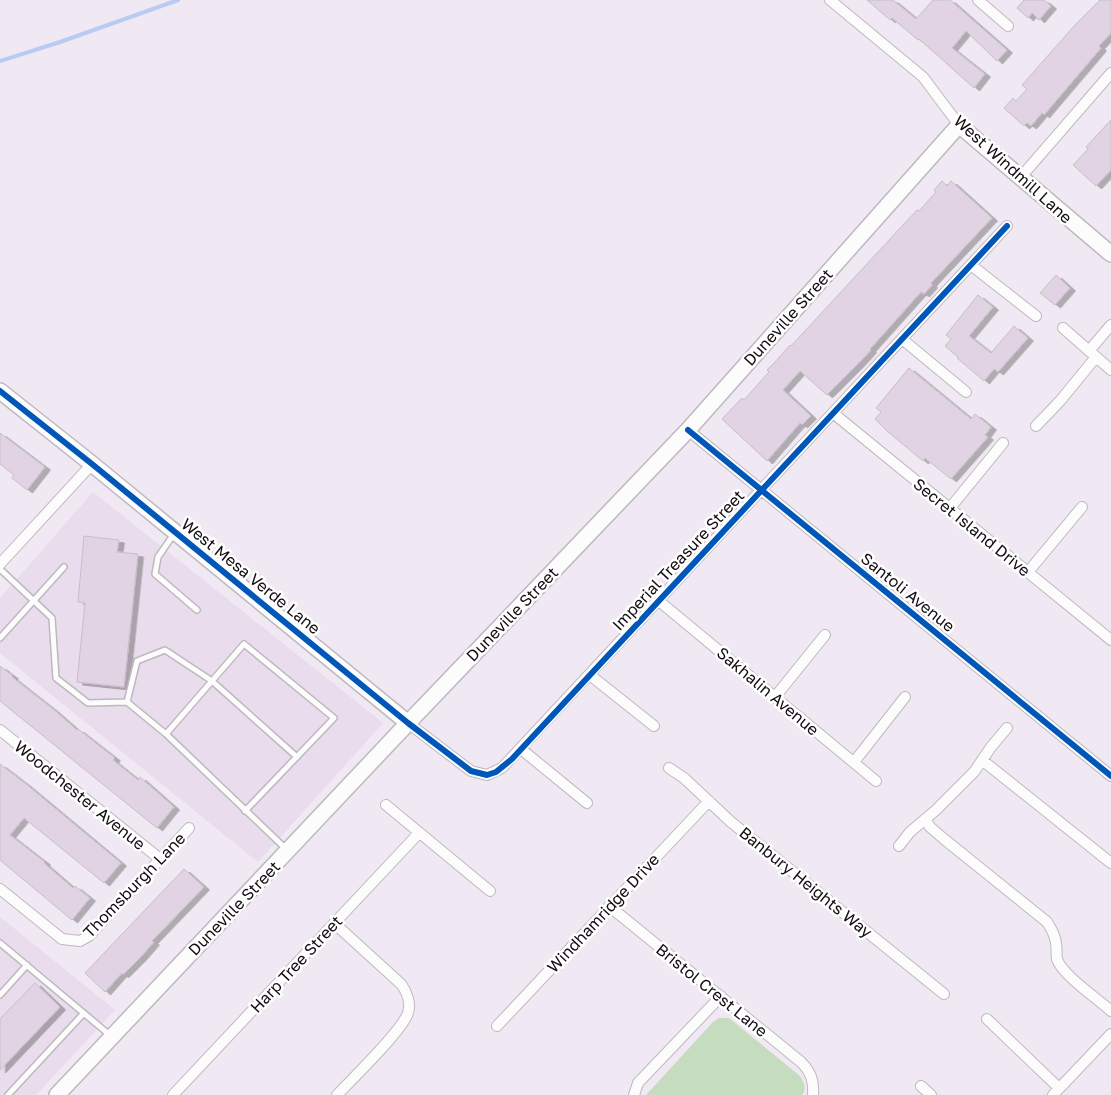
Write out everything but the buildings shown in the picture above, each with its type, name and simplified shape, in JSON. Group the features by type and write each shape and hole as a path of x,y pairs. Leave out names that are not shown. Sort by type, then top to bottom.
{"street":[{"name":"West Windmill Lane","path":"830,0 923,77 959,125 1111,254"},
{"path":"978,0 1008,26"},
{"path":"988,8 995,0"},
{"path":"1020,178 1107,85 1111,73"},
{"name":"Duneville Street","path":"57,1095 688,430 959,125"},
{"name":"Imperial Treasure Street","path":"487,775 502,768 521,749 1006,226"},
{"path":"971,265 1036,316"},
{"path":"1036,426 1060,401 1111,325"},
{"path":"1063,328 1111,370"},
{"path":"902,339 966,392"},
{"name":"West Mesa Verde Lane","path":"0,391 176,532 408,723 470,771 487,775"},
{"name":"Secret Island Drive","path":"833,413 1028,572 1109,634"},
{"name":"Santoli Avenue","path":"688,430 1111,776"},
{"path":"950,508 1003,443"},
{"path":"0,564 92,464"},
{"path":"1028,572 1082,507"},
{"name":"Sakhalin Avenue","path":"659,601 876,781"},
{"path":"775,697 825,635"},
{"path":"590,675 654,726"},
{"path":"854,762 905,697"},
{"path":"899,846 910,832 936,810 974,772 1007,728"},
{"name":"Woodchester Avenue","path":"0,730 160,859"},
{"path":"521,749 587,803"},
{"path":"982,760 1111,864"},
{"name":"Banbury Heights Way","path":"669,768 684,778 730,822 944,994"},
{"name":"Windhamridge Drive","path":"497,1026 709,801"},
{"path":"386,805 490,891"},
{"path":"924,819 944,839 1047,922 1052,928 1056,942 1057,959 1062,967 1073,979 1111,1011"},
{"name":"Thomsburgh Lane","path":"0,889 62,940 80,941 89,936 188,828"},
{"name":"Harp Tree Street","path":"173,1095 419,833"},
{"name":"Bristol Crest Lane","path":"609,906 801,1062 812,1076 813,1095"},
{"path":"334,924 407,992 409,1011 396,1031 337,1095"},
{"path":"634,1095 638,1083 721,996"},
{"path":"987,1019 1056,1092 1111,1034"},
{"path":"920,1086 931,1095"}],"lane":[{"path":"176,532 158,557 155,574 196,610"},
{"path":"0,638 64,567"},
{"path":"0,569 52,618 56,678 88,703 127,702 166,734 288,851"},
{"path":"166,734 244,644 334,718 245,811"},
{"path":"127,702 137,661 165,650 212,681 297,757"},
{"path":"0,943 112,1036"},
{"path":"0,995 27,965"},
{"path":"8,1095 84,1013"}],"shaded area":[{"path":"93,492 383,723 258,862 0,653 0,598"},
{"path":"0,917 115,1010 36,1095 0,1095"}],"green space":[{"path":"719,1018 729,1018 800,1076 804,1085 802,1095 646,1095 713,1022"}],"waterway":[{"path":"0,61 178,0"}],"cycle path":[{"path":"0,391 408,723 471,771 487,775 496,772 512,759 1007,226"},
{"path":"688,430 1111,776"}]}
